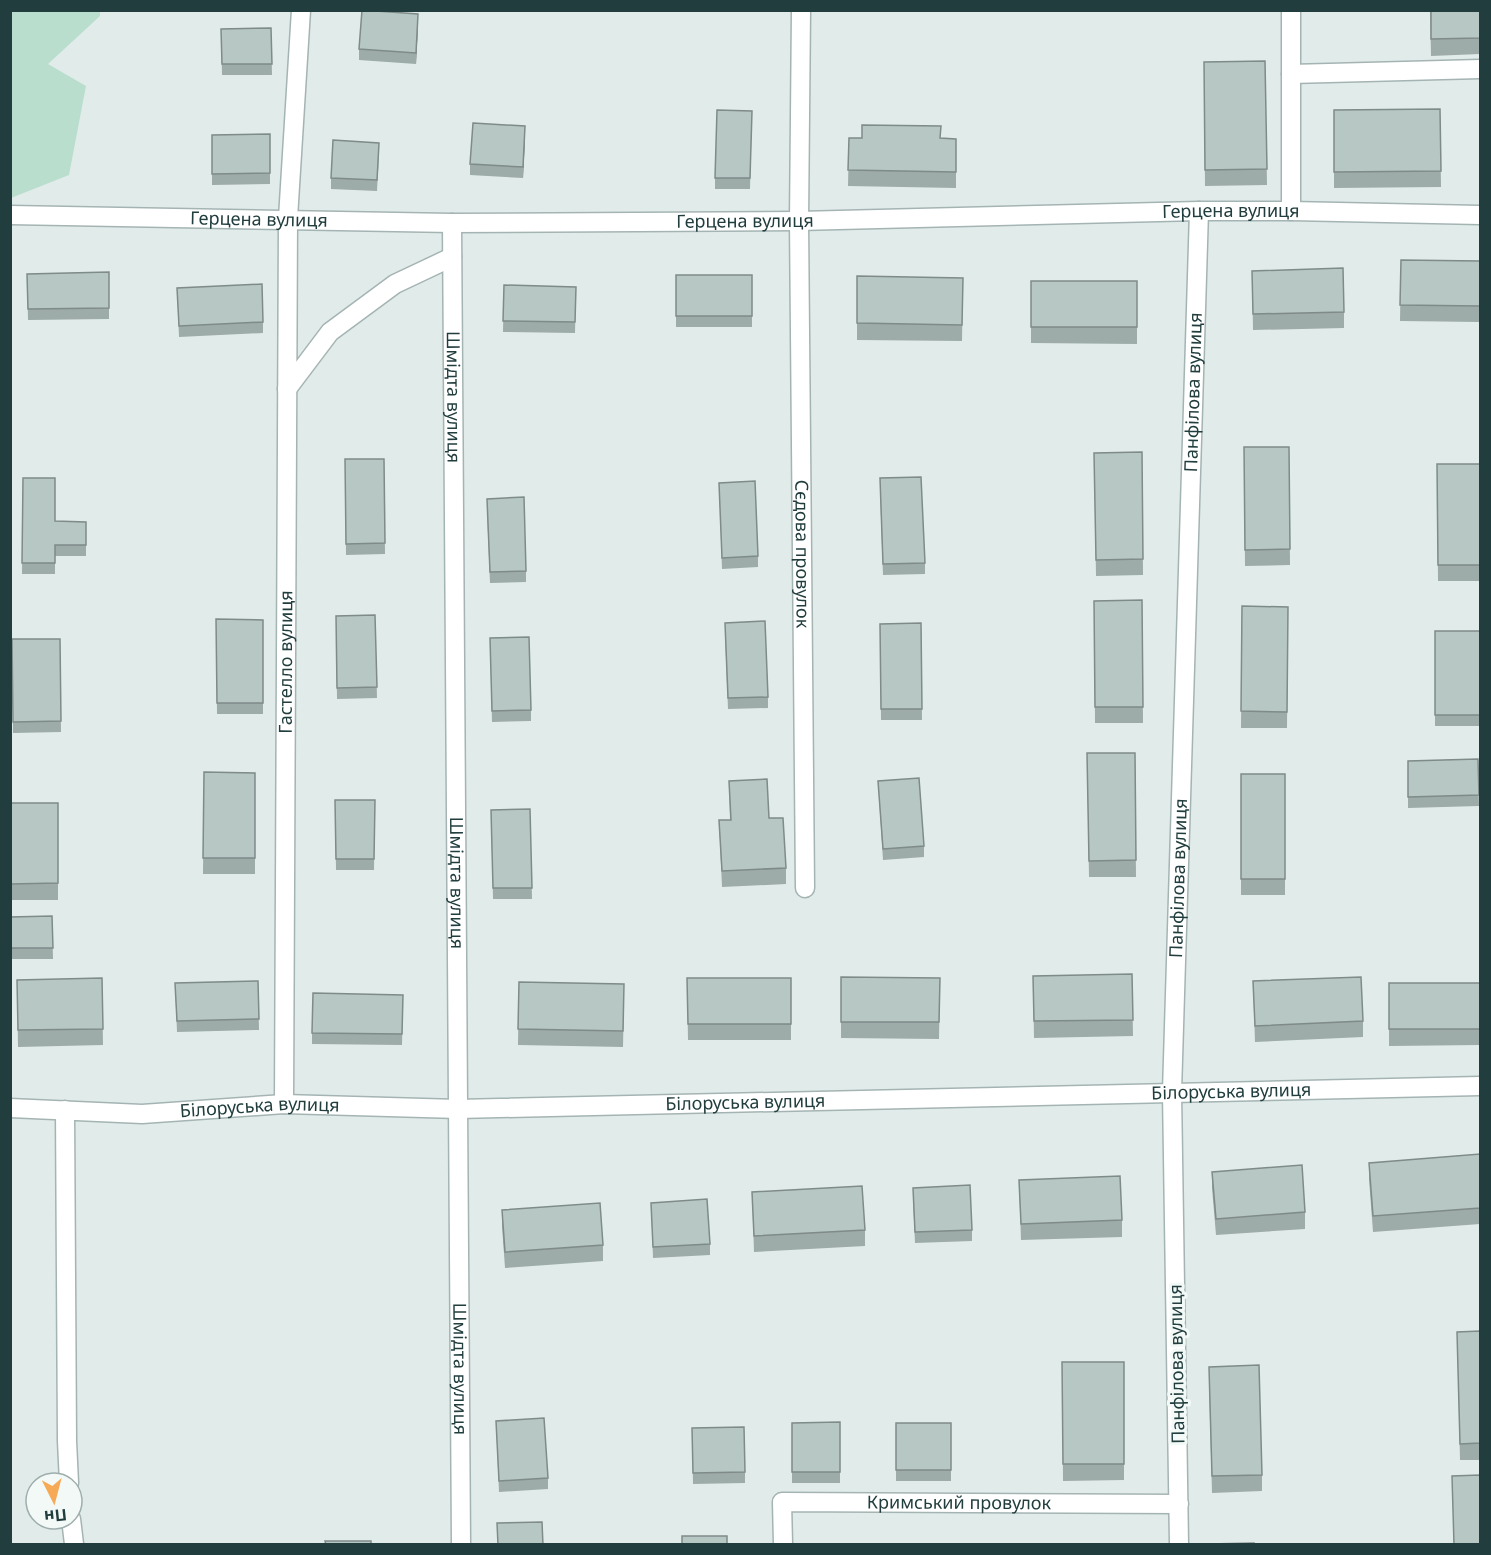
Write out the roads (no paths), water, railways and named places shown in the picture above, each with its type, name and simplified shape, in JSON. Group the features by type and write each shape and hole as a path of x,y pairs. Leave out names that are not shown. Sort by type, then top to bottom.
{"street":[{"name":"Гастелло вулиця","path":"284,1104 288,218 301,10"},
{"name":"Сєдова провулок","path":"801,10 799,221 805,888"},
{"path":"1291,10 1291,211"},
{"path":"1291,74 1480,69"},
{"name":"Герцена вулиця","path":"10,214 452,223 799,221 1199,211 1480,215"},
{"name":"Панфілова вулиця","path":"1179,1545 1172,1092 1199,211"},
{"name":"Шмідта вулиця","path":"452,223 461,1545"},
{"path":"287,389 330,332 395,284 452,257"},
{"name":"Білоруська вулиця","path":"10,1108 142,1113 284,1104 459,1109 1480,1086"},
{"path":"65,1110 68,1471"},
{"name":"Кримський провулок","path":"783,1545 782,1502 1179,1504"}]}
